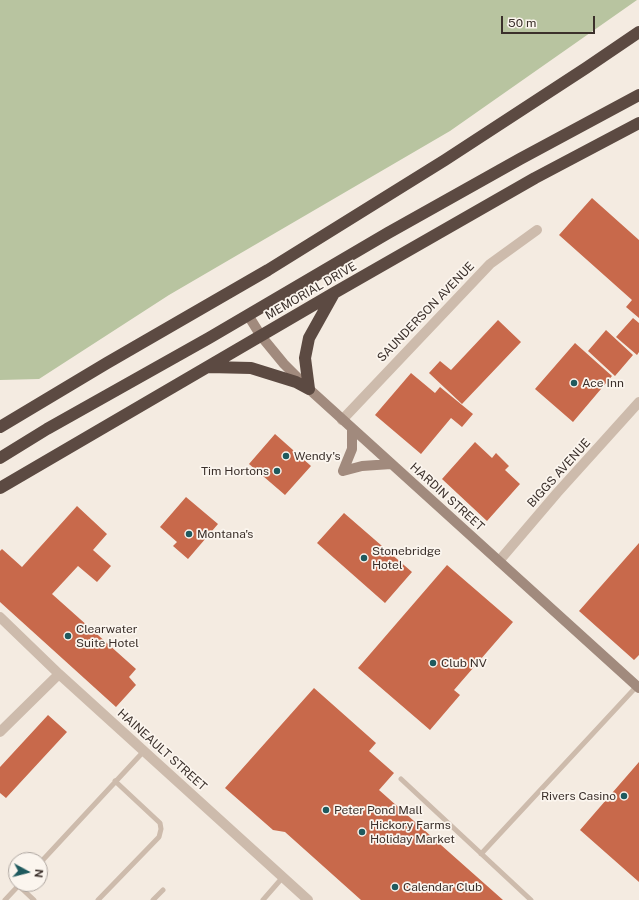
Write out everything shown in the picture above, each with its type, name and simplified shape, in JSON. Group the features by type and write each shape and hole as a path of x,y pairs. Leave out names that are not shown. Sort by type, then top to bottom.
{"highway":[{"path":"0,427 280,263 439,164 639,32"},
{"name":"MEMORIAL DRIVE","path":"0,458 47,429 430,210 639,95"},
{"name":"MEMORIAL DRIVE","path":"0,488 334,293 535,178 639,123"},
{"path":"309,389 305,358 309,338 334,293"},
{"path":"209,367 251,368 296,382 309,389"}],"main road":[{"name":"HARDIN STREET","path":"248,315 261,336 284,364 309,389 638,686"},
{"path":"352,429 352,449 343,471 362,466 391,464"}],"street":[{"name":"SAUNDERSON AVENUE","path":"342,420 490,264 537,230"},
{"name":"BIGGS AVENUE","path":"499,561 557,493 639,402"},
{"name":"HAINEAULT STREET","path":"0,617 59,674 308,900"},
{"path":"0,732 59,674"}],"lane":[{"path":"481,854 638,686"},
{"path":"48,853 144,751"},
{"path":"401,780 531,900"},
{"path":"98,900 159,837 161,829 160,823 115,781"},
{"path":"263,900 282,877"},
{"path":"153,900 162,890"},
{"path":"5,900 12,892"},
{"path":"26,892 34,900"}],"green space":[{"path":"0,0 637,0 450,131 169,295 39,379 0,380"}],"building":[{"path":"592,198 639,240 639,318 626,307 632,300 559,235"},
{"path":"633,318 639,323 639,352 637,355 616,337"},
{"path":"498,320 521,342 462,404 429,373 440,361 451,370"},
{"path":"606,330 633,355 615,376 588,351"},
{"name":"Ace Inn","path":"575,343 612,376 573,422 535,389"},
{"path":"411,373 435,393 440,387 473,414 462,427 451,418 421,454 375,415"},
{"path":"275,434 311,466 285,495 249,464"},
{"path":"475,442 492,458 496,453 509,466 505,470 520,484 487,521 442,479"},
{"name":"Montana's","path":"186,497 218,524 188,559 173,546 177,542 160,527"},
{"name":"Clearwater Suite Hotel","path":"77,506 107,534 93,550 111,566 97,582 78,566 52,594 136,669 129,677 136,685 116,707 0,602 0,551 2,549 22,567"},
{"name":"Stonebridge Hotel","path":"344,513 412,572 385,603 317,543"},
{"path":"639,543 639,655 634,660 579,611"},
{"path":"447,565 513,622 454,690 460,695 430,730 358,668"},
{"name":"Peter Pond Mall","path":"314,688 376,743 369,751 394,773 379,790 503,900 361,900 285,832 273,830 225,788"},
{"path":"48,715 67,732 6,798 0,793 0,767"},
{"name":"Rivers Casino","path":"639,762 639,882 580,830"}],"place":[{"name":"Ace Inn","path":"574,383"},
{"name":"Wendy's","path":"286,456"},
{"name":"Tim Hortons","path":"277,471"},
{"name":"Montana's","path":"189,534"},
{"name":"Stonebridge Hotel","path":"364,558"},
{"name":"Clearwater Suite Hotel","path":"68,636"},
{"name":"Club NV","path":"433,663"},
{"name":"Rivers Casino","path":"624,796"},
{"name":"Peter Pond Mall","path":"326,810"},
{"name":"Hickory Farms Holiday Market","path":"362,832"},
{"name":"Calendar Club","path":"395,887"}]}
